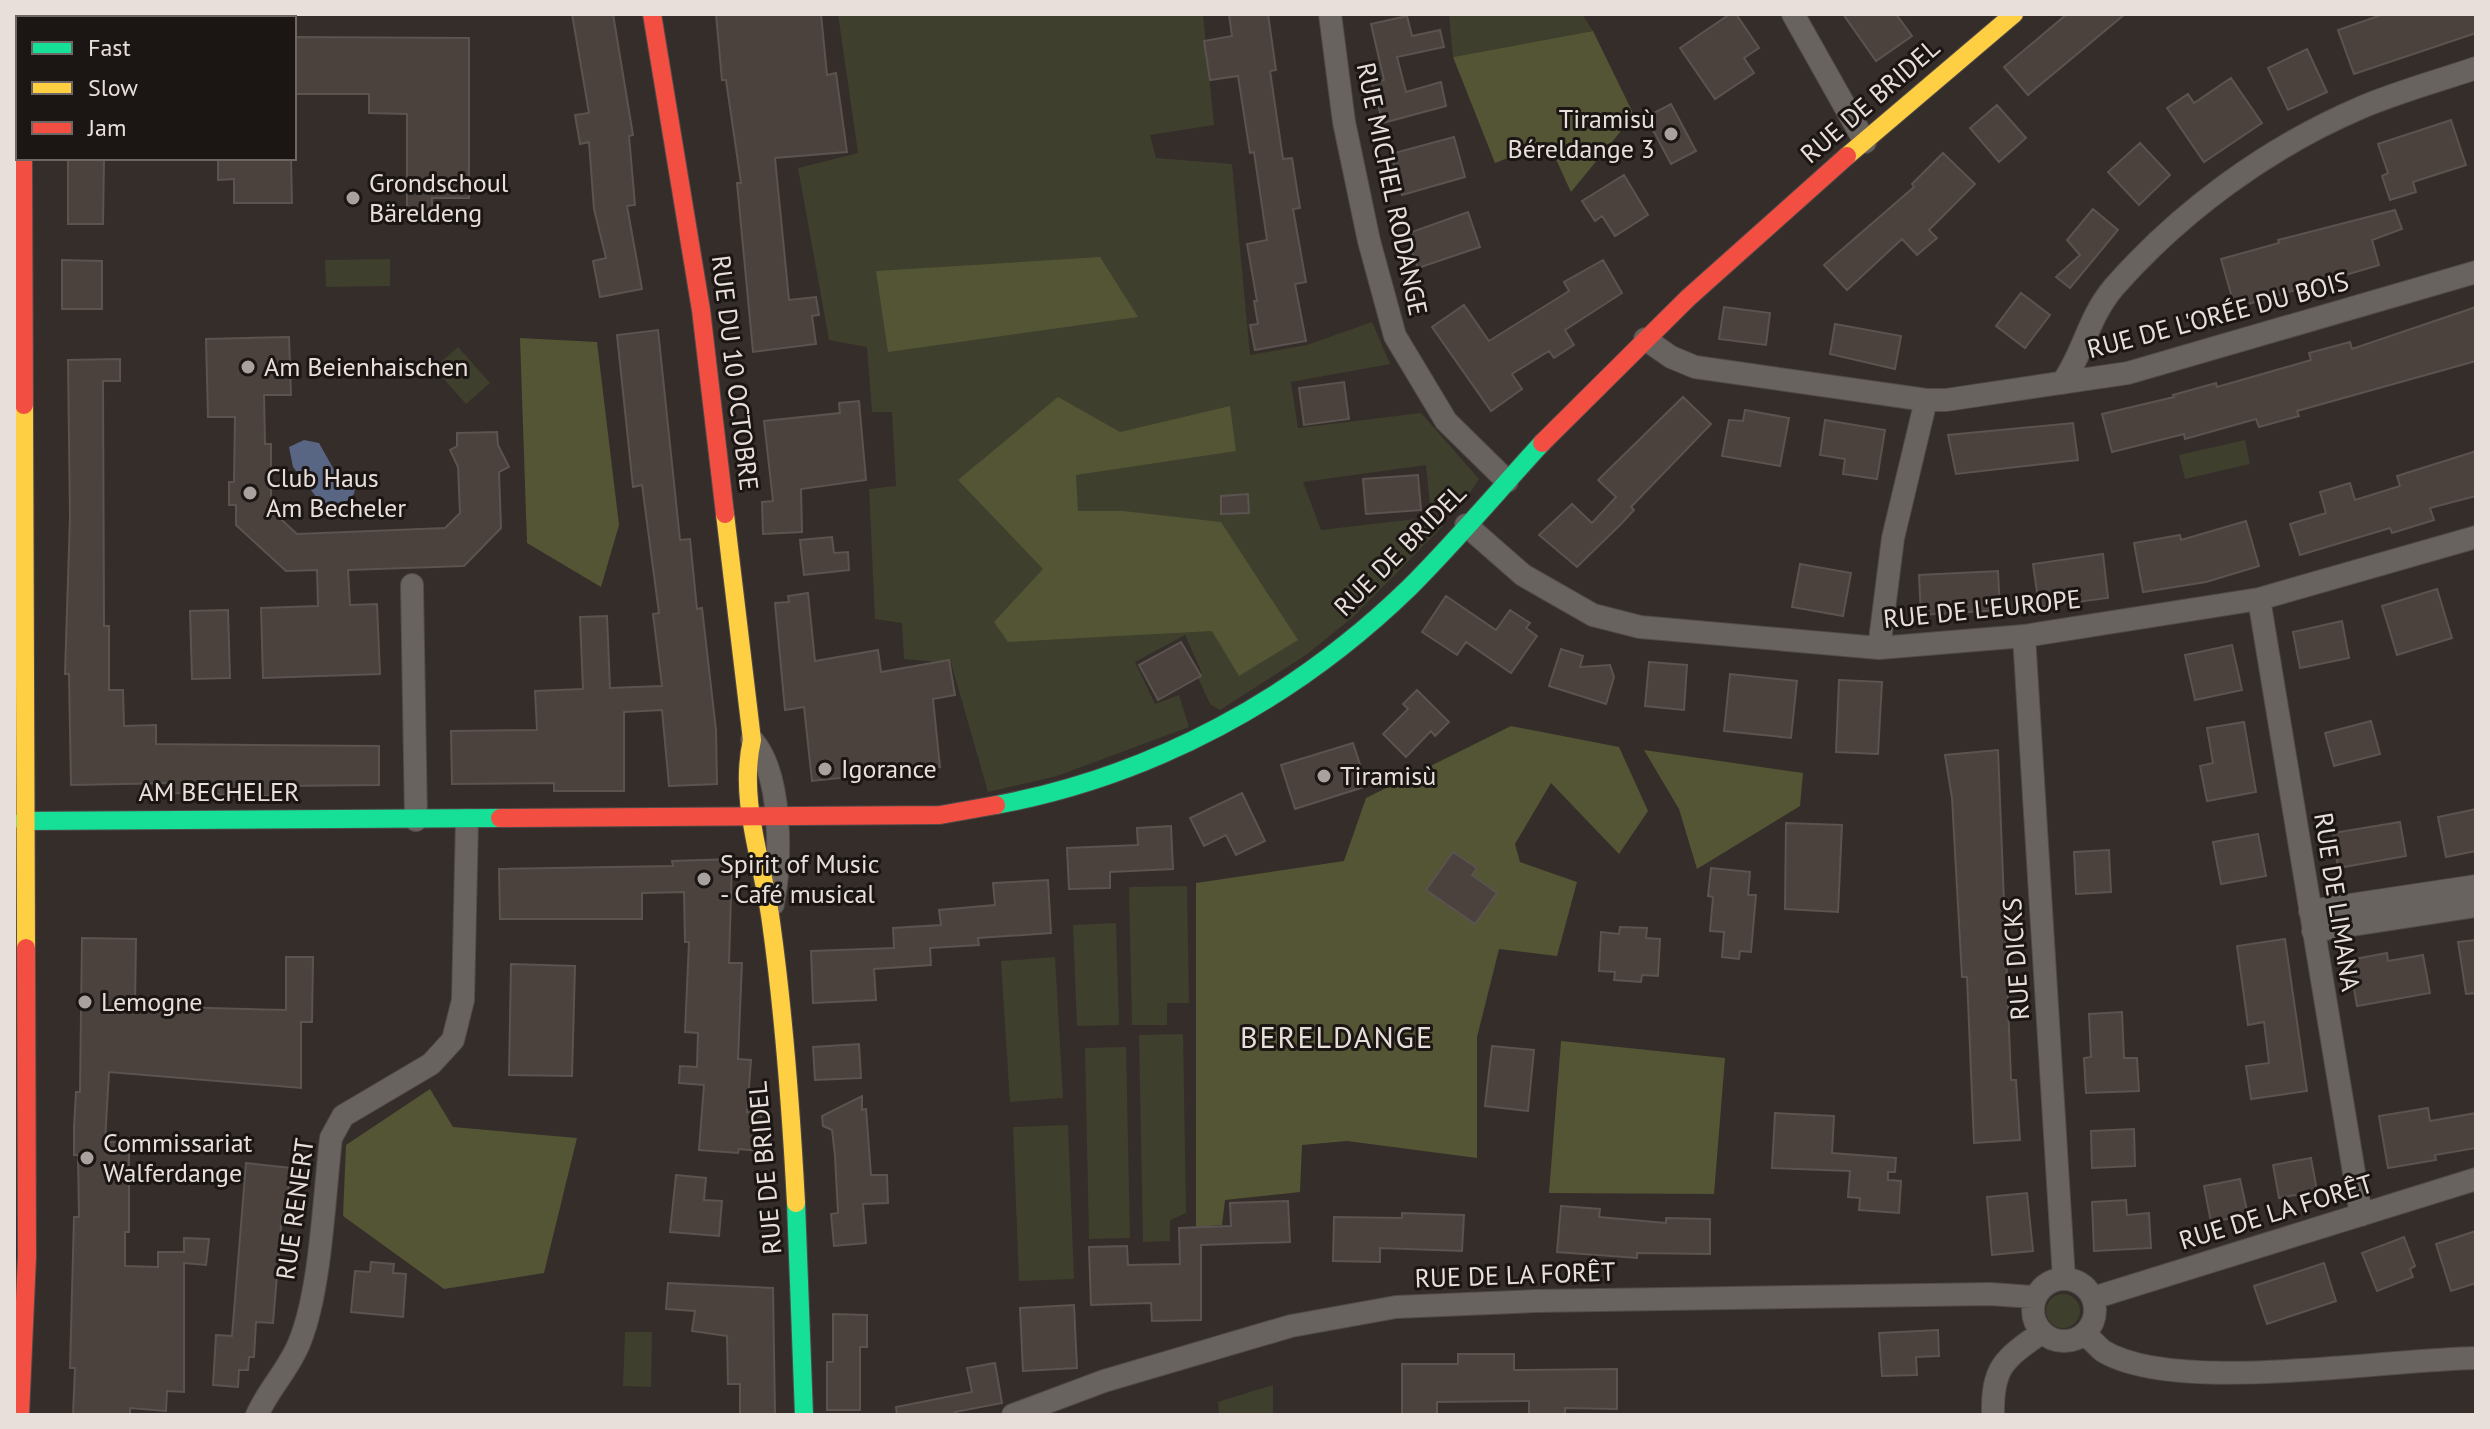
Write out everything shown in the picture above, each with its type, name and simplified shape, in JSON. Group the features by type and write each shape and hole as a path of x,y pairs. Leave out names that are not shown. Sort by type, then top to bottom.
{"main road":[{"name":"RUE DU 10 OCTOBRE","path":"652,14 701,310 752,740 747,754 752,818"},
{"name":"RUE DE BRIDEL","path":"778,818 940,815 1014,803 1084,786 1150,761 1251,711 1323,663 1399,598 1645,339 1865,142 2014,14"},
{"path":"20,1415 27,1256 23,821 18,749 23,160"},
{"name":"RUE DE BRIDEL","path":"752,818 771,916 801,1260 804,1415"},
{"name":"AM BECHELER","path":"23,821 778,818"}],"street":[{"name":"RUE MICHEL RODANGE","path":"1330,14 1344,122 1369,241 1395,336 1446,421 1507,481"},
{"path":"1793,14 1865,142"},
{"path":"2062,383 2072,370 2086,330 2114,288 2198,207 2237,176 2286,145 2361,107 2476,68"},
{"name":"RUE DE L'ORÉE DU BOIS","path":"1645,339 1671,357 1695,367 1926,400 2128,373 2476,272"},
{"path":"1879,648 1893,538 1926,400"},
{"name":"RUE DE L'EUROPE","path":"1466,525 1523,575 1593,615 1640,627 1879,648 1927,647 2024,636 2259,599 2476,537"},
{"path":"412,585 416,820"},
{"name":"RUE DE LIMANA","path":"2259,599 2361,1215"},
{"name":"RUE DICKS","path":"2024,636 2064,1279"},
{"name":"RUE DU 10 OCTOBRE","path":"752,740 763,752 778,818"},
{"name":"RUE DE BRIDEL","path":"771,916 781,864 778,818"},
{"name":"RUE RENERT","path":"257,1415 266,1393 292,1361 302,1336 311,1297 331,1138 343,1116 431,1064 453,1040 463,1000 467,820"},
{"path":"2312,921 2476,886"},
{"path":"2312,921 2476,906"},
{"name":"RUE DE LA FORÊT","path":"2093,1298 2476,1179"},
{"path":"2064,1279 2081,1284 2093,1298 2095,1317 2085,1334 2071,1341 2055,1341 2041,1333 2032,1316 2034,1297 2046,1283 2064,1279"},
{"name":"RUE DE LA FORÊT","path":"1013,1415 1104,1381 1291,1326 1396,1307 1990,1294 2034,1297"},
{"path":"1993,1415 1992,1395 1999,1366 2041,1333"},
{"path":"2085,1334 2104,1351 2140,1363 2213,1374 2476,1358"}],"green space":[{"path":"838,14 1203,14 1214,125 1150,135 1156,158 1232,164 1250,355 1307,345 1372,322 1390,364 1291,382 1298,428 1421,413 1479,479 1468,496 1430,505 1426,465 1303,482 1321,530 1433,517 1443,526 1354,616 1306,655 1220,710 1210,704 1198,678 1202,673 1185,635 1135,662 1155,704 1179,695 1189,727 1057,776 988,792 951,663 904,659 902,623 875,619 869,489 896,486 892,412 872,412 867,347 829,340 798,168 858,153"},
{"path":"1449,14 1582,14 1593,31 1453,57"},
{"path":"1593,31 1634,115 1571,192 1548,142 1495,163 1453,57"},
{"path":"1100,257 1138,317 888,352 876,271"},
{"path":"390,259 390,286 326,287 325,260"},
{"path":"520,338 597,342 619,525 601,587 527,543"},
{"path":"458,347 490,383 466,404 434,368"},
{"path":"1058,397 1120,432 1230,406 1236,451 1076,475 1078,511 1123,511 1221,522 1298,640 1239,676 1212,631 1008,642 994,622 1043,569 958,480"},
{"path":"2245,440 2250,464 2185,479 2179,455"},
{"path":"1511,726 1619,747 1648,811 1619,854 1551,783 1515,844 1520,862 1577,882 1557,956 1499,949 1477,1037 1477,1158 1347,1141 1302,1145 1300,1192 1225,1200 1222,1225 1196,1227 1196,883 1344,861 1366,798"},
{"path":"1644,750 1803,773 1800,806 1697,869 1679,809"},
{"path":"1187,886 1189,1003 1167,1003 1167,1025 1132,1025 1129,887"},
{"path":"1116,923 1119,1025 1077,1026 1073,925"},
{"path":"1055,957 1063,1098 1010,1102 1001,961"},
{"path":"1183,1034 1186,1213 1170,1220 1170,1241 1143,1242 1139,1035"},
{"path":"1561,1041 1725,1058 1714,1194 1549,1193"},
{"path":"1126,1047 1130,1238 1089,1239 1085,1048"},
{"path":"430,1089 453,1127 577,1138 544,1273 444,1289 343,1216 346,1145"},
{"path":"1068,1125 1074,1279 1019,1281 1013,1127"},
{"path":"2063,1294 2075,1299 2080,1311 2075,1323 2063,1328 2051,1323 2046,1311 2051,1299"},
{"path":"625,1332 652,1332 651,1387 623,1386"},
{"path":"1273,1385 1273,1415 1219,1415 1218,1402"}],"water":[{"path":"304,440 319,443 333,468 348,477 355,488 354,494 340,507 324,507 293,467 289,447"}],"building":[{"path":"572,14 613,14 633,135 629,136 635,205 627,206 642,289 600,297 593,261 606,258 594,209 589,142 580,144 575,115 589,113"},
{"path":"716,14 821,14 827,75 836,73 847,152 775,158 789,300 816,297 819,315 812,316 816,344 753,352 737,183 741,183 726,80 722,80"},
{"path":"1229,14 1268,14 1276,70 1270,71 1283,159 1292,158 1300,208 1293,209 1306,282 1295,284 1306,341 1255,350 1250,325 1258,324 1254,301 1257,301 1247,244 1267,240 1254,152 1250,153 1238,76 1210,80 1204,41 1232,36"},
{"path":"1730,14 1736,14 1759,48 1744,58 1754,73 1715,99 1680,48"},
{"path":"1843,14 1896,14 1912,36 1876,61"},
{"path":"2067,14 2125,14 2028,95 2004,67"},
{"path":"2384,14 2476,14 2476,33 2354,74 2338,30"},
{"path":"1407,16 1412,36 1440,30 1444,47 1397,57 1406,92 1441,82 1446,106 1383,123 1372,83 1384,80 1371,24"},
{"path":"296,37 469,38 469,198 432,198 432,216 407,216 407,114 369,113 369,94 296,94"},
{"path":"2307,49 2327,92 2288,110 2268,68"},
{"path":"2231,78 2262,123 2204,162 2167,108 2188,94 2194,103"},
{"name":"Tiramisù Béreldange 3","path":"1671,104 1696,151 1671,164 1646,117"},
{"path":"1997,105 2026,138 1999,162 1970,128"},
{"path":"2451,120 2466,165 2413,182 2416,192 2390,200 2382,176 2388,173 2378,144"},
{"path":"1454,137 1465,177 1402,195 1391,154"},
{"path":"2140,143 2170,175 2139,205 2108,172"},
{"path":"1943,153 1975,184 1929,230 1937,238 1917,255 1902,239 1847,290 1824,265 1914,187 1912,184"},
{"path":"68,160 104,160 103,224 68,224"},
{"path":"218,160 291,160 292,203 234,203 234,179 218,180"},
{"path":"1624,175 1648,215 1615,236 1602,216 1595,221 1582,201"},
{"path":"2093,209 2118,230 2070,288 2056,277 2080,255 2067,240"},
{"path":"2395,210 2402,229 2372,240 2379,265 2235,308 2221,259 2279,243 2278,240"},
{"path":"1468,212 1480,247 1418,268 1406,234"},
{"path":"62,260 102,261 102,309 62,309"},
{"path":"1603,260 1622,293 1565,330 1574,345 1554,358 1549,351 1512,374 1522,389 1491,411 1432,327 1464,305 1489,341 1569,291 1564,282"},
{"path":"2021,293 2050,315 2025,348 1996,326"},
{"path":"1724,307 1770,313 1766,345 1719,339"},
{"path":"2476,307 2476,361 2297,411 2299,416 2259,427 2256,419 2185,439 2184,434 2112,452 2102,414 2174,397 2216,383 2217,387 2311,360 2309,353 2350,342 2352,349"},
{"path":"1835,324 1901,336 1895,369 1830,354"},
{"path":"658,330 680,540 690,539 697,609 702,608 716,730 717,784 669,786 662,710 624,712 624,791 554,791 554,783 452,784 451,731 537,730 535,691 583,689 580,617 607,616 610,688 662,686 653,614 659,613 642,485 633,487 617,335"},
{"path":"289,337 291,395 264,395 265,444 271,444 271,510 297,534 445,528 460,513 458,467 450,450 457,446 457,433 497,432 498,445 509,467 499,472 501,528 464,566 348,570 350,605 377,604 380,674 263,678 261,608 318,606 317,570 286,571 236,525 236,505 229,505 229,482 234,482 235,417 208,417 206,339"},
{"path":"120,359 120,381 103,381 104,626 109,626 109,690 123,690 124,726 156,725 156,744 379,746 379,785 279,786 279,796 172,793 172,783 71,785 69,674 65,674 70,516 68,360"},
{"path":"1344,382 1349,419 1304,425 1299,388"},
{"path":"1683,397 1711,424 1631,507 1634,510 1622,523 1577,567 1539,535 1572,504 1592,523 1616,497 1598,480"},
{"path":"859,401 866,480 801,489 802,532 763,534 762,502 773,501 764,421 840,413 839,403"},
{"path":"1745,410 1789,418 1780,466 1722,456 1729,420 1743,421"},
{"path":"1825,420 1885,430 1877,479 1843,474 1845,459 1820,455"},
{"path":"2073,423 2078,460 1956,474 1948,435"},
{"path":"2476,451 2476,496 2430,508 2434,520 2392,533 2390,528 2300,555 2290,524 2326,513 2320,492 2350,483 2355,500 2400,486 2397,476"},
{"path":"1418,475 1421,510 1366,514 1363,479"},
{"path":"1248,494 1249,513 1221,514 1221,496"},
{"path":"2246,521 2259,566 2206,582 2143,592 2134,543 2180,535 2181,540"},
{"path":"832,537 834,553 848,552 849,570 804,575 800,540"},
{"path":"2103,554 2108,598 2039,607 2033,564"},
{"path":"1800,564 1851,573 1843,616 1792,607"},
{"path":"1998,571 2000,610 1921,615 1919,575"},
{"path":"2437,589 2452,638 2397,655 2382,606"},
{"path":"808,593 815,661 878,650 881,672 949,660 955,695 933,699 940,767 812,781 804,707 785,710 775,603 789,602 788,596"},
{"path":"1446,596 1496,630 1510,610 1530,623 1526,628 1537,636 1511,673 1466,642 1457,655 1422,632"},
{"path":"228,610 230,678 192,679 190,611"},
{"path":"2342,621 2349,658 2300,668 2293,632"},
{"path":"1181,642 1201,676 1158,700 1139,665"},
{"path":"2232,645 2242,690 2195,700 2185,655"},
{"path":"1561,649 1583,656 1580,667 1610,665 1614,677 1606,704 1549,686"},
{"path":"1649,662 1687,665 1684,710 1645,706"},
{"path":"1730,674 1797,681 1791,738 1724,731"},
{"path":"1839,680 1882,682 1878,754 1836,752"},
{"path":"1417,690 1449,722 1435,736 1431,731 1406,757 1383,734 1408,709 1403,704"},
{"path":"2371,721 2380,754 2334,766 2325,733"},
{"path":"2244,722 2256,792 2207,801 2200,766 2213,763 2207,728"},
{"name":"Tiramisù","path":"1353,743 1367,786 1295,809 1281,765"},
{"path":"1998,750 2011,1080 2016,1080 2020,1140 1974,1143 1967,977 1962,977 1952,798 1945,755"},
{"path":"1242,793 1265,841 1236,855 1226,835 1204,846 1190,818"},
{"path":"2476,809 2476,851 2446,857 2438,817"},
{"path":"2400,822 2406,856 2338,868 2333,833"},
{"path":"1786,823 1842,825 1838,912 1785,909"},
{"path":"1171,826 1173,869 1110,872 1110,888 1069,889 1067,848 1138,845 1137,828"},
{"path":"2258,834 2266,876 2221,884 2213,842"},
{"path":"2109,850 2111,892 2076,894 2074,852"},
{"path":"1453,852 1477,868 1472,875 1497,893 1475,924 1426,890"},
{"path":"732,859 729,963 742,963 738,1059 751,1060 747,1112 761,1113 759,1151 739,1149 738,1153 699,1150 704,1085 679,1083 680,1066 697,1067 698,1033 685,1032 689,942 685,942 684,892 642,893 642,919 500,919 499,869 673,866 672,861"},
{"path":"1711,868 1750,872 1748,895 1756,895 1751,952 1740,951 1739,959 1722,957 1724,932 1710,931 1713,897 1708,896"},
{"path":"1048,880 1051,933 978,938 979,945 930,948 931,965 874,969 876,1000 813,1003 811,951 894,948 893,928 941,925 939,910 995,905 993,883"},
{"path":"1620,927 1647,928 1646,938 1660,939 1658,976 1642,975 1641,982 1614,980 1615,972 1599,971 1601,932 1619,934"},
{"path":"82,938 136,939 135,1006 286,1010 286,957 313,957 312,1022 301,1022 301,1088 109,1072 105,1142 129,1142 129,1232 125,1232 125,1266 158,1267 158,1252 184,1252 184,1238 209,1239 206,1265 184,1263 184,1392 167,1391 166,1411 130,1408 130,1415 73,1415 75,1368 70,1368 74,1217 79,1217 78,1155 74,1155 74,1127 76,1092 80,1092"},
{"path":"2285,939 2307,1091 2251,1099 2246,1066 2269,1063 2264,1022 2248,1025 2237,946"},
{"path":"2476,940 2476,993 2466,994 2458,942"},
{"path":"2387,953 2388,961 2423,955 2430,993 2357,1006 2349,960"},
{"path":"511,964 575,966 572,1076 509,1075"},
{"path":"2122,1012 2124,1058 2137,1058 2139,1091 2086,1093 2084,1058 2091,1057 2089,1014"},
{"path":"859,1044 861,1078 815,1080 813,1047"},
{"path":"1492,1046 1534,1050 1528,1111 1485,1106"},
{"path":"862,1096 862,1110 866,1109 871,1175 887,1175 888,1203 863,1204 866,1243 834,1246 831,1214 838,1213 835,1156 832,1130 823,1126 822,1116"},
{"path":"2428,1108 2430,1121 2476,1113 2476,1148 2435,1155 2436,1160 2388,1168 2379,1116"},
{"path":"1775,1113 1834,1116 1832,1153 1896,1158 1895,1172 1888,1172 1888,1180 1901,1181 1899,1213 1859,1210 1860,1198 1848,1197 1850,1171 1772,1168"},
{"path":"2134,1129 2135,1166 2092,1168 2091,1131"},
{"path":"2311,1158 2317,1191 2279,1198 2273,1165"},
{"path":"246,1163 291,1168 285,1215 282,1215 273,1323 256,1322 254,1357 249,1357 248,1370 239,1370 238,1387 213,1385 216,1335 232,1336"},
{"path":"676,1175 706,1178 704,1200 722,1201 719,1236 670,1232"},
{"path":"2240,1179 2248,1215 2211,1222 2204,1186"},
{"path":"2027,1193 2033,1251 1992,1255 1987,1197"},
{"path":"2126,1200 2127,1215 2149,1213 2151,1248 2094,1251 2092,1202"},
{"path":"1288,1201 1290,1242 1201,1245 1201,1320 1152,1321 1151,1303 1091,1305 1089,1247 1127,1246 1128,1265 1180,1264 1179,1228 1231,1226 1230,1203"},
{"path":"1561,1206 1600,1209 1599,1217 1666,1223 1666,1218 1710,1219 1710,1254 1637,1253 1637,1258 1557,1252"},
{"path":"1402,1213 1464,1215 1462,1251 1380,1248 1380,1262 1333,1261 1334,1217 1402,1218"},
{"path":"2476,1231 2476,1283 2451,1291 2436,1244"},
{"path":"2404,1237 2415,1266 2410,1269 2413,1277 2377,1291 2362,1253"},
{"path":"371,1262 394,1264 393,1273 406,1274 403,1317 351,1312 355,1271 370,1272"},
{"path":"2324,1263 2336,1301 2267,1324 2254,1286"},
{"path":"668,1283 773,1288 775,1415 740,1415 740,1384 728,1384 727,1336 692,1331 695,1311 666,1309"},
{"path":"1074,1305 1077,1368 1023,1371 1020,1308"},
{"path":"833,1314 867,1315 867,1347 860,1347 860,1410 827,1410 827,1362 833,1362"},
{"path":"1938,1330 1939,1356 1916,1357 1917,1375 1882,1376 1879,1333"},
{"path":"1458,1354 1514,1354 1514,1370 1617,1369 1617,1409 1565,1408 1565,1415 1529,1415 1529,1401 1437,1402 1437,1415 1402,1415 1402,1364 1458,1364"},
{"path":"995,1363 1002,1403 955,1412 956,1415 897,1415 896,1407 972,1392 967,1368"}],"traffic: fast":[{"path":"996,805 1054,792 1166,753 1270,697 1319,664 1410,587 1542,443"},
{"path":"23,821 500,818"},
{"path":"796,1203 804,1415"}],"traffic: slow":[{"path":"1847,156 2014,14"},
{"path":"24,405 26,948"},
{"path":"725,514 752,740 748,763 750,808 776,957 796,1203"}],"traffic: jam":[{"path":"652,14 701,310 725,514"},
{"path":"1542,443 1688,298 1847,156"},
{"path":"23,160 24,405"},
{"path":"500,818 940,815 996,805"},
{"path":"20,1415 27,1256 26,948"}],"place":[{"name":"Tiramisù Béreldange 3","path":"1671,134"},
{"name":"Grondschoul Bäreldeng","path":"353,198"},
{"name":"Am Beienhaischen","path":"248,367"},
{"name":"Club Haus Am Becheler","path":"250,493"},
{"name":"Igorance","path":"825,769"},
{"name":"Tiramisù","path":"1324,776"},
{"name":"Spirit of Music - Café musical","path":"704,879"},
{"name":"Lemogne","path":"85,1002"},
{"name":"Commissariat Walferdange","path":"87,1158"}],"district":[{"name":"BERELDANGE","path":"1337,1038"}]}
